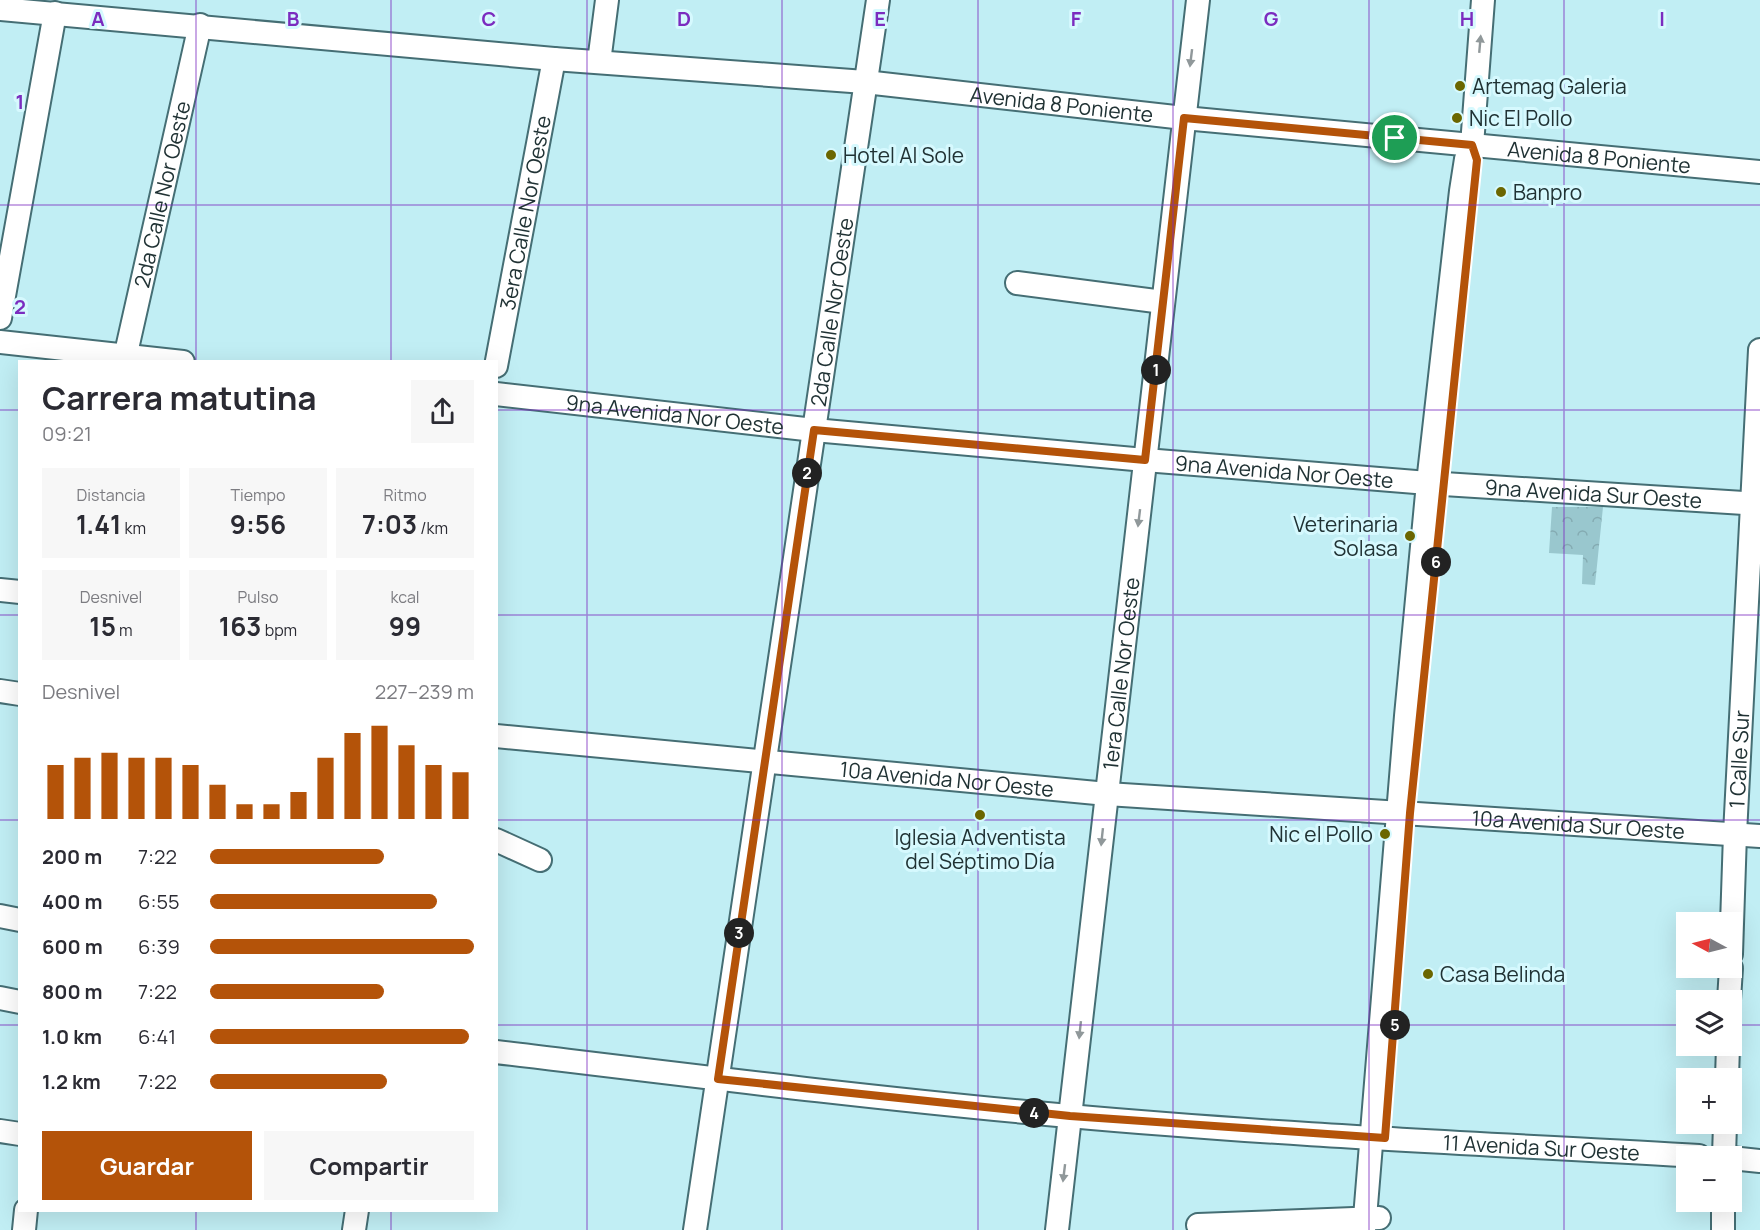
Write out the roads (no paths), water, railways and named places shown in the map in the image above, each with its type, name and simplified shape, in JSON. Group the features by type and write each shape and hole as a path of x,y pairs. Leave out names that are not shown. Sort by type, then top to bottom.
{"street":[{"path":"599,62 607,0"},
{"name":"2da Calle Nor Oeste","path":"695,1230 878,0"},
{"name":"1era Calle Nor Oeste","path":"1057,1230 1198,0"},
{"path":"1198,1226 1372,1224 1404,812 1460,264 1466,159 1472,145 1483,0"},
{"name":"Avenida 8 Poniente","path":"0,9 200,25 554,59 865,82 1184,118 1760,172"},
{"path":"0,318 55,13"},
{"name":"2da Calle Nor Oeste","path":"124,358 200,25"},
{"name":"3era Calle Nor Oeste","path":"497,360 554,59"},
{"path":"1017,283 1163,302"},
{"path":"0,342 154,360"},
{"name":"1 Calle Sur","path":"1732,912 1735,834 1756,504 1760,350"},
{"name":"9na Avenida Nor Oeste","path":"498,394 814,430 1436,483"},
{"name":"9na Avenida Sur Oeste","path":"1436,483 1756,504"},
{"path":"0,590 18,591"},
{"path":"0,691 18,694"},
{"name":"10a Avenida Nor Oeste","path":"498,736 1107,794 1404,812"},
{"name":"10a Avenida Sur Oeste","path":"1404,812 1760,836"},
{"path":"498,841 540,860"},
{"path":"0,916 18,920"},
{"path":"0,998 18,1002"},
{"name":"11 Avenida Sur Oeste","path":"498,1052 718,1079 1070,1116 1378,1138 1676,1155"},
{"path":"0,1131 18,1134"},
{"path":"1742,1159 1760,1161"},
{"path":"24,1230 26,1212"},
{"path":"354,1230 357,1212"},
{"path":"1723,1212 1723,1230"}],"place":[{"name":"Artemag Galeria","path":"1460,86"},
{"name":"Nic El Pollo","path":"1457,118"},
{"name":"Hotel Al Sole","path":"831,155"},
{"name":"Banpro","path":"1501,192"},
{"name":"Veterinaria Solasa","path":"1410,536"},
{"name":"Iglesia Adventista del Séptimo Día","path":"980,815"},
{"name":"Nic el Pollo","path":"1385,834"},
{"name":"Casa Belinda","path":"1428,974"}]}
